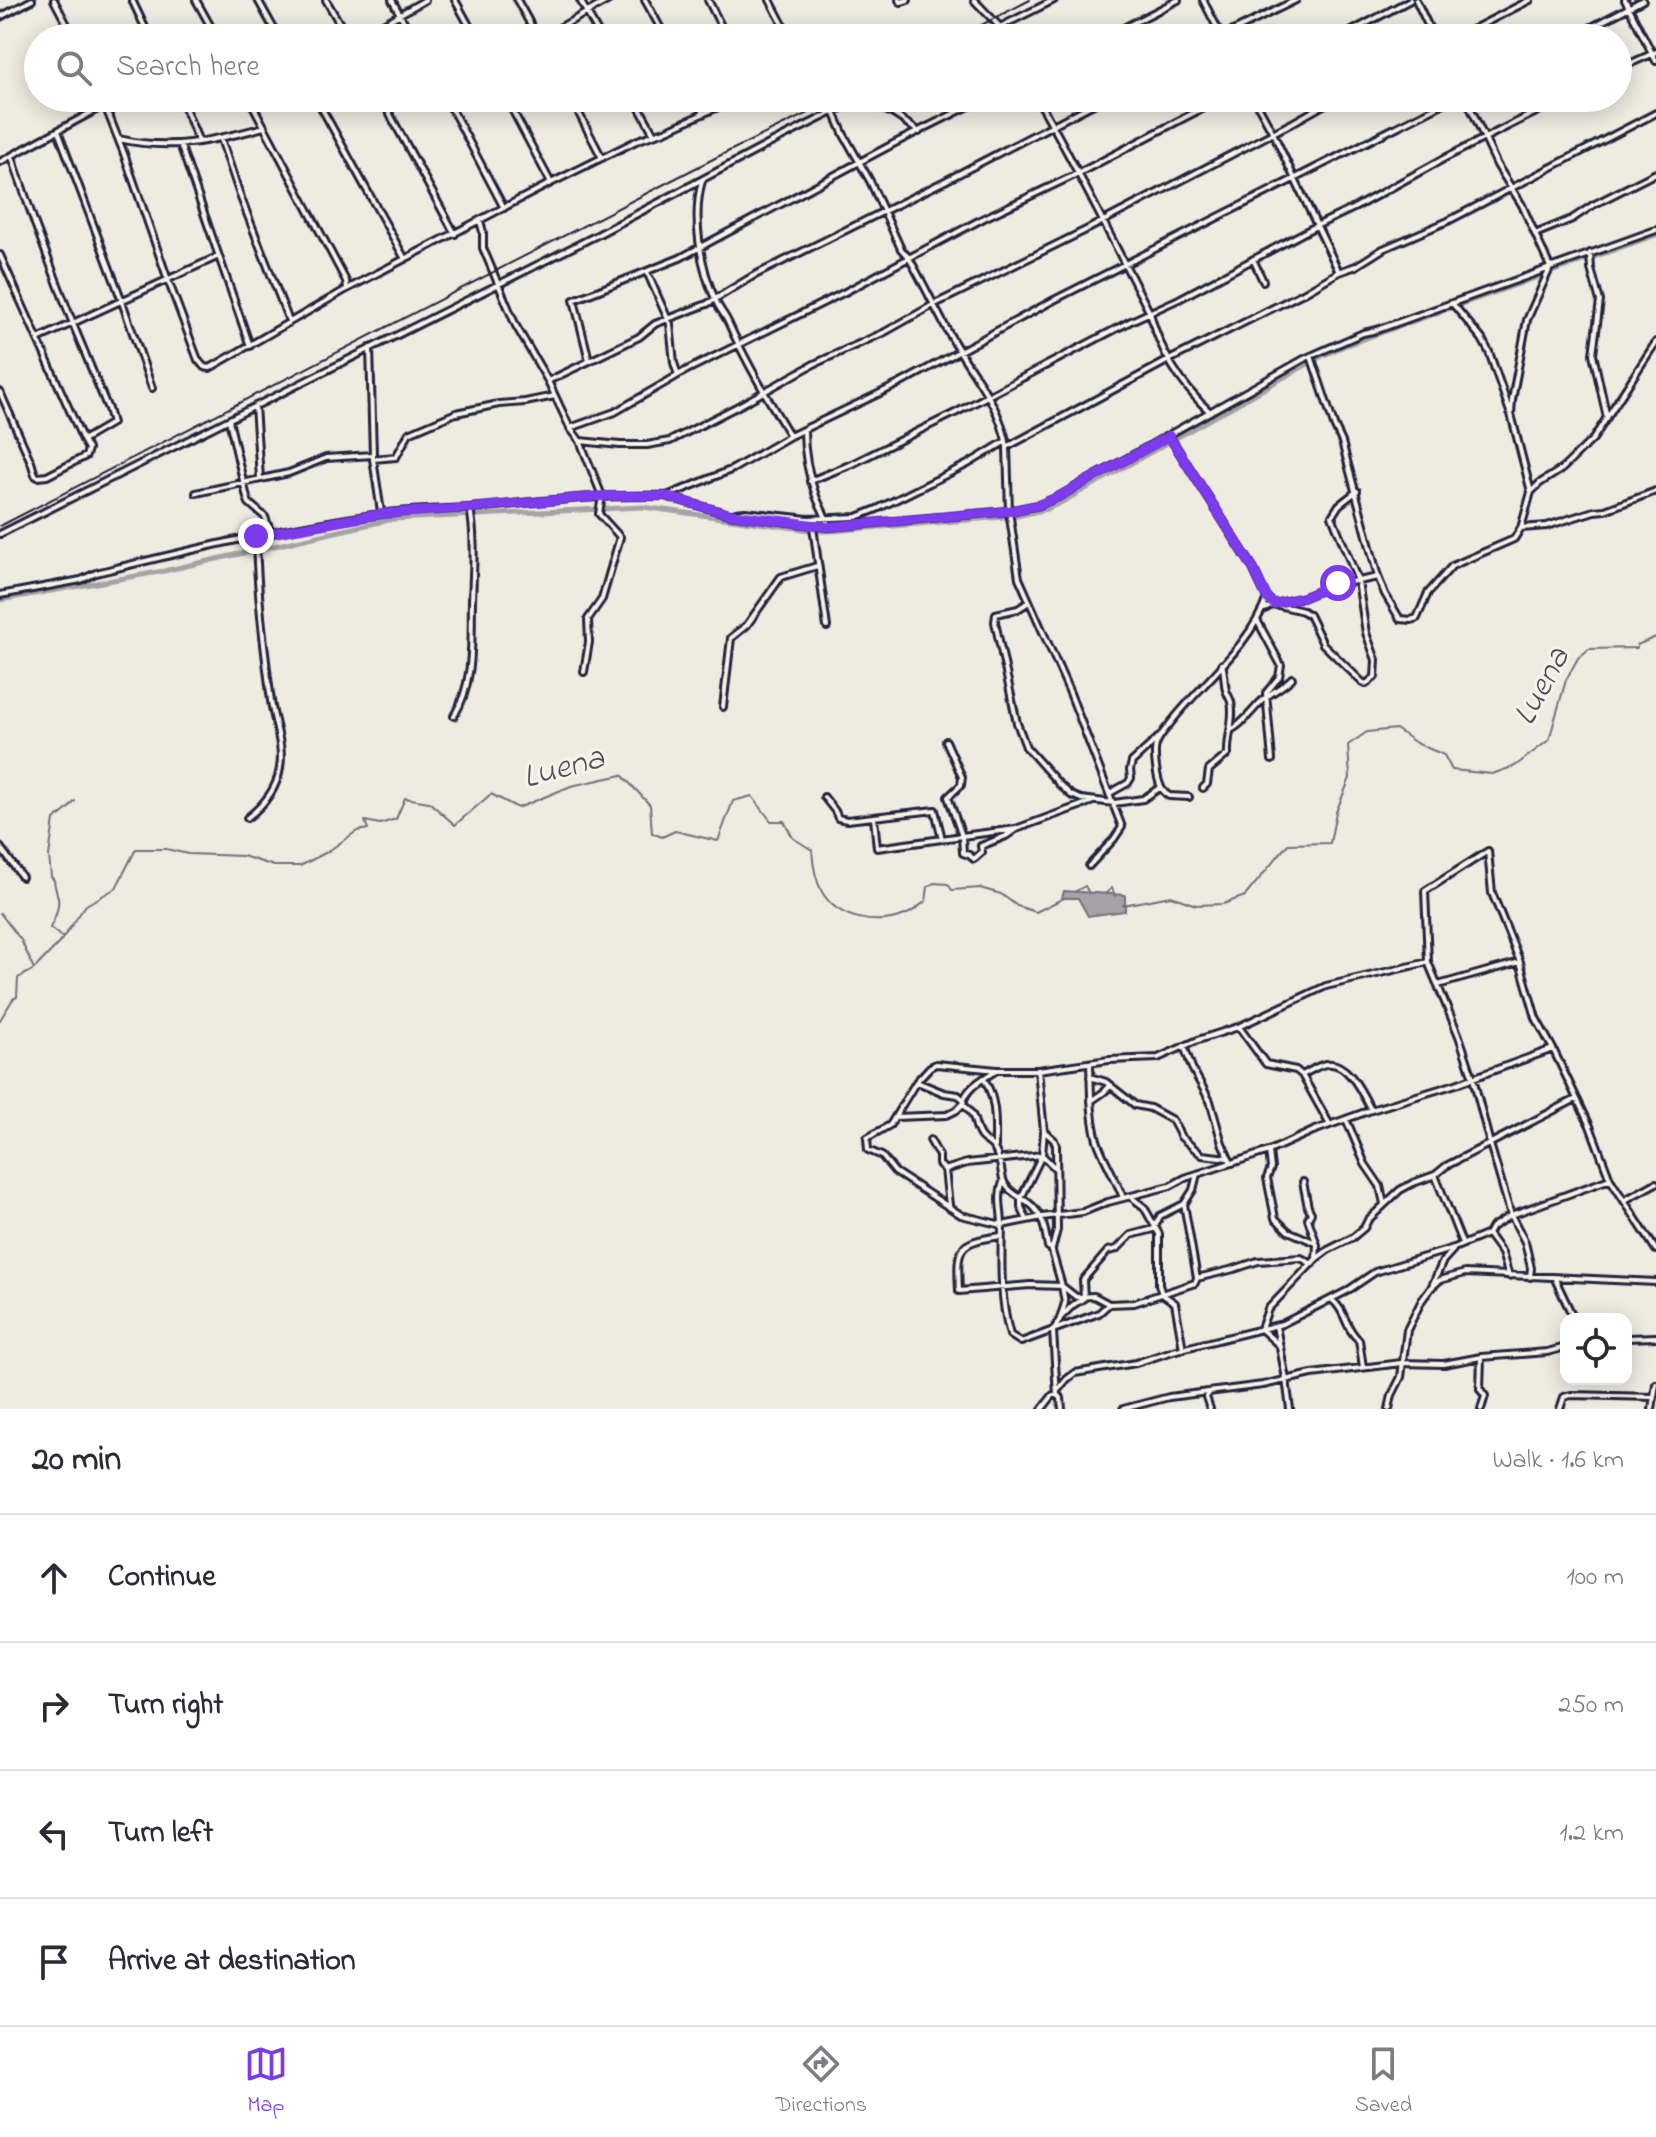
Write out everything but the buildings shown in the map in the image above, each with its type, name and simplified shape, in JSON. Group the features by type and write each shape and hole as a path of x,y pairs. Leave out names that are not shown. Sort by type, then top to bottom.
{"street":[{"path":"0,17 32,0"},
{"path":"54,0 67,24"},
{"path":"132,0 143,24"},
{"path":"196,0 209,24"},
{"path":"258,0 271,24"},
{"path":"326,0 340,24"},
{"path":"392,0 405,24"},
{"path":"382,24 425,0"},
{"path":"455,0 468,24"},
{"path":"517,0 532,24"},
{"path":"580,0 593,24"},
{"path":"565,24 609,0"},
{"path":"645,0 658,24"},
{"path":"708,0 720,24"},
{"path":"770,0 783,24"},
{"path":"899,0 908,0"},
{"path":"974,0 997,24"},
{"path":"1006,24 1054,0"},
{"path":"1131,24 1178,0"},
{"path":"1203,0 1214,24"},
{"path":"1249,24 1296,0"},
{"path":"1366,24 1413,0 1426,24"},
{"path":"1483,24 1530,0"},
{"path":"1625,0 1656,61"},
{"path":"1597,24 1643,0"},
{"path":"1632,63 1654,53"},
{"path":"0,162 92,112"},
{"path":"108,112 198,360 204,367 210,368 347,289 551,183 638,140 707,112"},
{"path":"187,112 199,142"},
{"path":"256,112 322,233 347,289"},
{"path":"324,112 405,259"},
{"path":"389,112 455,234"},
{"path":"454,112 504,208"},
{"path":"513,112 551,183"},
{"path":"578,112 602,158"},
{"path":"642,112 654,134"},
{"path":"892,112 919,132"},
{"path":"589,360 573,301 701,247 958,112"},
{"path":"1045,112 1150,313 1169,360 1187,389 1210,412"},
{"path":"548,381 639,337 655,324 715,300 753,276 1076,112"},
{"path":"570,428 615,412 678,375 1195,112"},
{"path":"1262,112 1339,272"},
{"path":"580,441 647,445 670,441 814,364 1014,267 1311,112"},
{"path":"665,496 733,469 790,436 960,352 1054,300 1427,112"},
{"path":"1472,112 1504,177 1522,205 1550,267 1527,320 1511,414"},
{"path":"810,481 852,464 989,396 1536,112"},
{"path":"0,534 831,113 870,181 901,249 909,258 1002,423 1007,444 1009,511 1017,569 1122,827 1089,866"},
{"path":"729,514 745,512 828,520 870,513 1356,266 1383,249 1448,221 1656,113"},
{"path":"119,139 156,146 221,139 264,127"},
{"path":"58,131 152,388"},
{"path":"221,139 289,321"},
{"path":"180,144 250,346"},
{"path":"12,157 111,419 110,425 83,440"},
{"path":"1535,234 1572,219 1656,173"},
{"path":"702,181 697,208 707,277 738,345 790,436"},
{"path":"480,221 483,248 516,326 548,381 570,428 580,441 602,496 600,516 621,539 602,599 588,619 589,642 584,672"},
{"path":"0,595 81,580 96,573 256,536 381,514 602,496 665,496 729,514 828,527 1009,511 1039,505 1311,356 1363,333 1656,230"},
{"path":"1590,253 1600,301 1593,354 1607,418"},
{"path":"0,255 88,449 86,456 47,476 35,475 0,392"},
{"path":"38,339 219,256"},
{"path":"1253,259 1263,281"},
{"path":"647,272 668,318 678,375"},
{"path":"1452,303 1482,339 1511,414 1531,492"},
{"path":"1311,356 1357,491 1378,577 1397,616 1411,620 1417,618 1428,593 1452,566 1514,539 1521,528 1531,492 1574,459 1593,439 1656,342"},
{"path":"370,348 373,457 381,514"},
{"path":"196,493 289,473 326,458 396,457 409,433 459,412 555,396"},
{"path":"255,406 260,478"},
{"path":"229,420 249,503 263,515 271,533"},
{"path":"804,431 810,481 828,520 828,527"},
{"path":"1169,436 1252,566 1267,598 1274,604 1309,615 1323,644 1366,684 1375,677 1376,660 1366,633 1358,581 1332,516 1339,505 1357,491"},
{"path":"1521,528 1547,526 1605,510 1656,491"},
{"path":"454,716 464,697 472,651 474,571 470,508"},
{"path":"813,527 827,627"},
{"path":"247,818 272,791 281,758 269,687 256,536"},
{"path":"723,707 731,638 747,625 781,577 817,566"},
{"path":"1263,610 1338,583 1378,577"},
{"path":"1110,793 1128,783 1132,762 1222,664 1257,620 1267,598"},
{"path":"1029,602 1018,609 996,614 995,622 1017,723 1026,747 1059,784 1081,799 1114,803 1143,799 1161,787"},
{"path":"1257,620 1281,665 1279,677 1266,693 1272,760"},
{"path":"1203,788 1207,784 1209,770 1228,754 1232,704 1226,690 1222,664"},
{"path":"1231,730 1292,678"},
{"path":"1159,736 1154,753 1161,787 1169,796 1189,797"},
{"path":"946,741 962,777 961,785 948,797 962,836 963,853 974,859 982,852 981,846 1016,829"},
{"path":"824,797 838,818 847,820 935,810 942,839"},
{"path":"874,818 877,848 1016,829 1095,800"},
{"path":"0,847 22,877"},
{"path":"1530,1277 1525,1242 1511,1215 1473,1078 1428,962 1425,891 1488,851 1492,893 1520,962 1536,1018 1590,1126 1610,1179 1656,1250"},
{"path":"1428,962 1326,986 1238,1027 1158,1058 1109,1060 1038,1070 997,1070 936,1064 916,1082 890,1125 867,1138 868,1150 882,1156 895,1172 966,1217 1002,1225 1083,1212 1170,1186 1230,1160 1269,1151 1371,1110 1553,1049"},
{"path":"1438,985 1520,962"},
{"path":"1238,1027 1266,1064 1296,1070 1302,1075 1330,1125"},
{"path":"1184,1046 1210,1101 1230,1160"},
{"path":"1090,1064 1092,1120 1098,1143 1126,1197 1144,1207 1160,1237 1158,1278 1162,1294 1175,1303 1183,1349"},
{"path":"1302,1075 1324,1064 1335,1064 1356,1080 1371,1110"},
{"path":"895,1117 947,1115 957,1110 968,1091 997,1070"},
{"path":"1027,1220 1021,1198 1042,1155 1044,1131 1038,1070"},
{"path":"1090,1077 1103,1080 1135,1105 1154,1110 1174,1122 1181,1137 1202,1155 1230,1160"},
{"path":"983,1079 994,1107 995,1147 1002,1168 1003,1182 999,1197 1003,1288 1010,1335 1015,1340 1026,1342 1099,1313 1109,1304"},
{"path":"916,1082 958,1095 974,1114 982,1137 995,1147"},
{"path":"1091,1101 1111,1085"},
{"path":"1261,1329 1268,1309 1316,1259 1352,1238 1384,1204 1413,1183 1435,1175 1446,1166 1576,1099"},
{"path":"1346,1119 1365,1164 1380,1186 1384,1204"},
{"path":"1044,1131 1056,1142 1058,1216 1051,1251"},
{"path":"930,1140 939,1156 939,1164 945,1170 949,1207"},
{"path":"1269,1151 1271,1168 1267,1178 1275,1218 1288,1231 1328,1250"},
{"path":"945,1170 959,1164 1042,1155"},
{"path":"1042,1155 1056,1169"},
{"path":"1084,1298 1083,1280 1108,1251 1117,1249 1131,1235 1147,1232 1155,1227 1160,1216 1184,1204 1193,1190 1197,1174"},
{"path":"1435,1175 1462,1244"},
{"path":"1042,1409 1075,1373 1136,1363 1276,1326 1347,1291 1375,1272 1454,1248 1488,1234 1492,1227 1511,1215 1610,1179"},
{"path":"1003,1182 1007,1189 1029,1201 1042,1217 1048,1247 1062,1286 1065,1303 1060,1319"},
{"path":"1303,1182 1311,1213 1308,1219 1316,1244 1316,1259"},
{"path":"1625,1200 1656,1183"},
{"path":"1001,1236 966,1244 958,1263 959,1291 1030,1285 1062,1286 1076,1297 1094,1296 1109,1304 1134,1303 1193,1285 1197,1278 1184,1204"},
{"path":"1488,1234 1502,1253 1509,1276"},
{"path":"1431,1288 1443,1261 1454,1248"},
{"path":"1197,1278 1258,1261 1301,1258 1312,1264"},
{"path":"1531,1268 1541,1278"},
{"path":"1389,1409 1401,1377 1406,1331 1422,1300 1440,1280 1465,1273 1656,1282"},
{"path":"1555,1279 1571,1313"},
{"path":"1062,1409 1057,1393 1053,1331 1073,1305 1084,1298"},
{"path":"1331,1299 1341,1307 1351,1333 1359,1340 1363,1367"},
{"path":"1276,1326 1290,1409"},
{"path":"1261,1329 1280,1346"},
{"path":"1632,1338 1656,1337"},
{"path":"1123,1409 1143,1407 1169,1397 1209,1393 1312,1374 1401,1363 1444,1364 1560,1348"},
{"path":"1481,1357 1480,1389 1485,1396 1481,1409"},
{"path":"1652,1409 1656,1384"},
{"path":"1209,1393 1206,1397 1210,1409"},
{"path":"1560,1409 1564,1397 1571,1395 1654,1397"}],"shaded area":[{"path":"1064,891 1125,895 1125,911 1088,916 1078,898 1062,898"}],"waterway":[{"path":"0,600 164,571 393,519 643,507 832,531 1017,516 1062,502 1344,346 1656,235"},
{"name":"Luena","path":"1123,905 1171,896 1196,905 1223,904 1245,896 1288,844 1330,843 1336,812 1350,778 1348,745 1367,732 1396,729 1416,743 1444,755 1452,770 1492,774 1515,766 1549,740 1566,680 1578,658 1589,649 1637,648 1637,645 1656,637"},
{"name":"Luena","path":"0,1020 17,997 18,978 34,969 60,942 86,905 116,888 136,849 243,856 274,866 300,866 357,831 368,829 365,821 380,824 396,819 405,798 429,802 455,825 491,794 518,808 571,786 622,775 650,805 652,833 662,837 675,831 718,841 733,801 752,796 771,821 784,821 793,838 812,850 818,882 829,901 838,909 859,918 882,920 908,914 926,901 928,887 934,883 948,884 952,890 980,888 1001,894 1017,906 1036,912 1064,898"},
{"path":"63,938 50,928 58,903 49,856 54,820 75,801"},
{"name":"Luena","path":"1076,891 1085,886 1089,893"},
{"name":"Luena","path":"1105,894 1112,888 1115,896"},
{"path":"0,913 21,940 34,969"}],"railway":[{"path":"983,24 1030,0"},
{"path":"0,526 810,112"}],"route":[{"path":"256,536 381,514 602,496 665,496 729,514 813,527 1009,511 1039,505 1058,497 1169,436 1252,566 1267,598 1274,604 1304,597 1338,583"}]}
